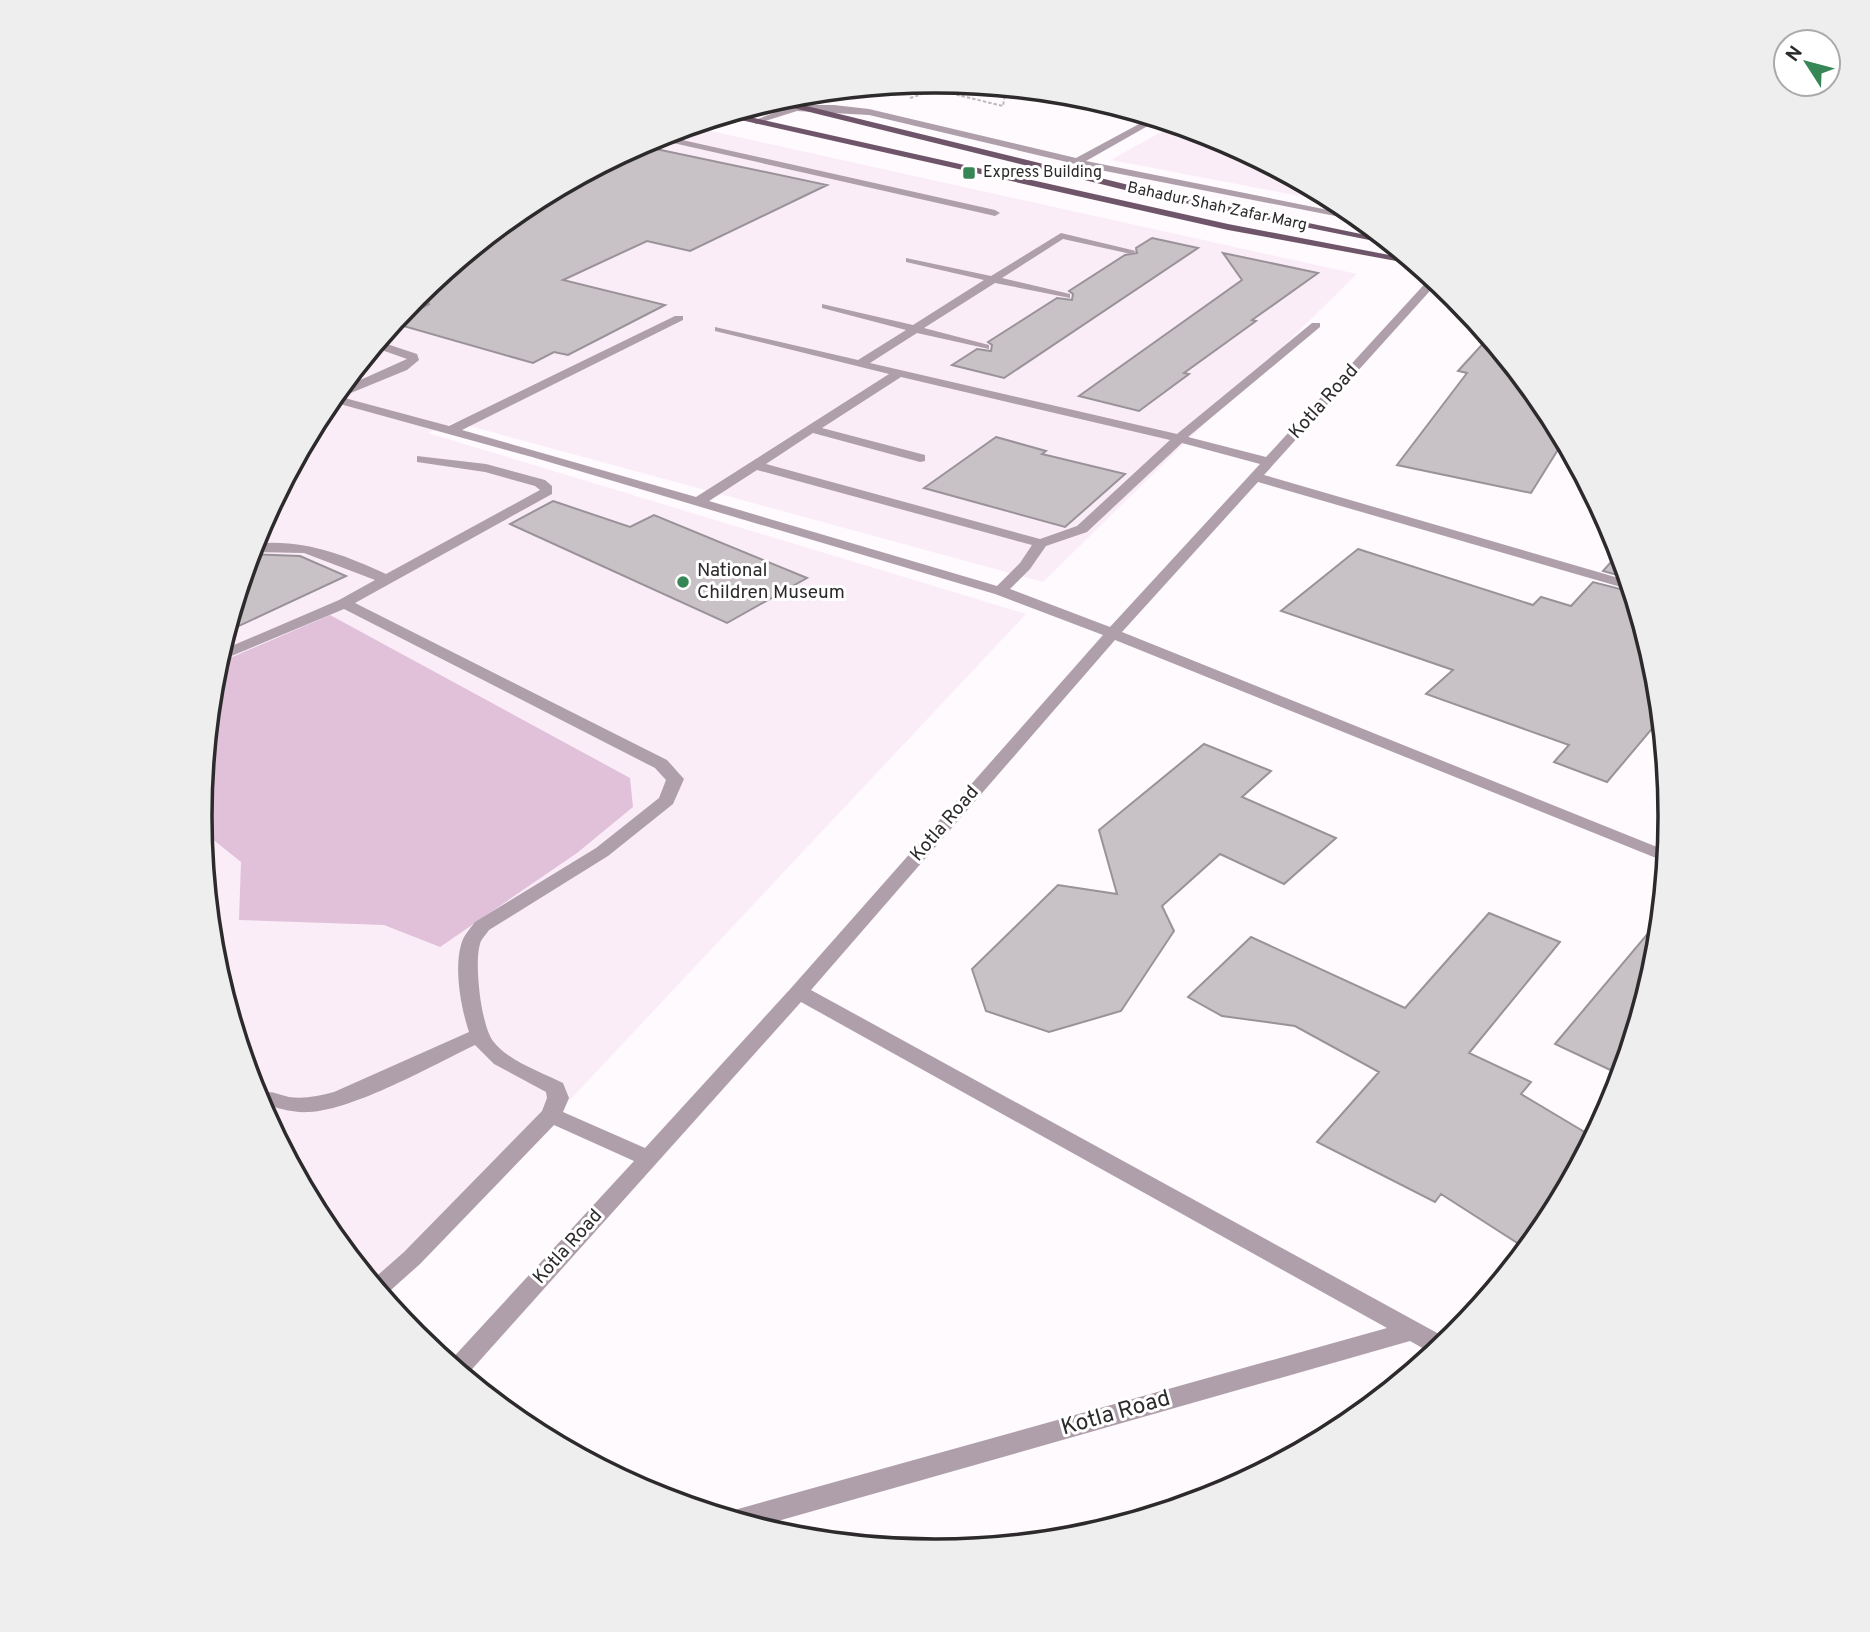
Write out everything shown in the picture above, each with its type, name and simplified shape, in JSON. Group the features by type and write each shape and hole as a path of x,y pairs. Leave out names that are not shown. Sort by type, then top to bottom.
{"main road":[{"name":"Bahadur Shah Zafar Marg","path":"796,107 1144,192 1370,239"},
{"name":"Bahadur Shah Zafar Marg","path":"744,118 1228,227 1397,259"}],"street":[{"path":"756,121 796,107 869,112 1077,161 1336,214"},
{"path":"1077,161 1144,124"},
{"path":"676,141 995,213"},
{"path":"860,364 1061,236 1131,251"},
{"path":"910,260 1066,296"},
{"name":"Kotla Road","path":"463,1364 799,992 1112,634 1428,287"},
{"path":"826,306 985,347"},
{"path":"449,431 678,318"},
{"path":"755,465 1041,543 1082,529 1179,438 1316,325"},
{"path":"719,329 1179,438 1269,462"},
{"path":"352,388 403,367 413,360 413,356 385,347"},
{"path":"696,503 899,373"},
{"path":"344,400 1000,591 1657,852"},
{"path":"811,429 920,458"},
{"path":"231,652 344,603 527,505 547,491 540,484 486,468 422,459"},
{"path":"1256,477 1620,583"},
{"path":"1000,591 1025,566 1041,543"},
{"path":"264,547 282,545 312,548 385,579"},
{"path":"344,603 661,764 675,779 667,800 602,852 482,926 470,943 471,982 484,1045 513,1065 556,1088 558,1098 551,1115 384,1284"},
{"path":"799,992 1432,1341"},
{"path":"269,1098 288,1104 312,1105 339,1098 480,1035"},
{"path":"551,1115 648,1158"},
{"name":"Kotla Road","path":"754,1516 1413,1330"}],"path":[{"path":"951,93 1003,106 1005,96"}],"shaded area":[{"path":"706,130 1357,274 1043,582 455,422 428,433 1026,614 390,1292 361,1256 309,1178 286,1136 250,1048 236,1003 218,910 212,816 218,722 236,629 250,584 286,496 309,454 361,376 391,339 458,272 533,215 615,167"},
{"name":"Express Building","path":"1164,130 1255,167 1309,198 1111,160"},
{"path":"330,615 630,778 633,807 577,853 440,947 384,925 239,920 241,862 212,839 213,769 230,658"}],"building":[{"path":"656,149 827,185 690,251 647,241 563,280 665,305 568,355 554,352 533,363 404,326 421,308 429,304 428,302 458,272 533,215 615,167"},
{"path":"1152,238 1198,248 1004,378 952,365 977,349 991,351 992,345 988,342 1057,298 1072,300 1073,294 1069,291 1125,255 1137,253 1136,248"},
{"path":"1223,253 1318,273 1252,320 1256,321 1184,373 1189,374 1139,411 1079,396 1242,280"},
{"path":"1483,344 1509,376 1558,449 1531,493 1397,465 1467,373 1458,371"},
{"path":"996,437 1046,451 1042,454 1125,474 1065,527 924,488"},
{"path":"553,501 630,527 654,515 807,578 727,623 510,524"},
{"path":"1358,549 1533,605 1541,597 1571,606 1593,582 1622,589 1634,629 1653,728 1607,782 1554,762 1569,745 1426,694 1453,670 1281,611"},
{"path":"261,554 300,556 346,576 237,627"},
{"path":"1612,562 1617,575 1603,571"},
{"path":"1204,744 1271,771 1242,797 1336,838 1284,884 1220,854 1162,906 1174,931 1121,1011 1049,1032 986,1011 972,969 1058,885 1117,894 1099,830"},
{"path":"1489,913 1560,942 1469,1053 1531,1082 1521,1094 1586,1133 1561,1178 1518,1243 1441,1194 1435,1202 1317,1142 1379,1072 1295,1026 1222,1016 1188,997 1251,937 1405,1008"},
{"path":"1648,933 1634,1003 1611,1071 1555,1044"}],"place":[{"name":"Express Building","path":"969,173"},
{"name":"National Children Museum","path":"683,582"}]}
